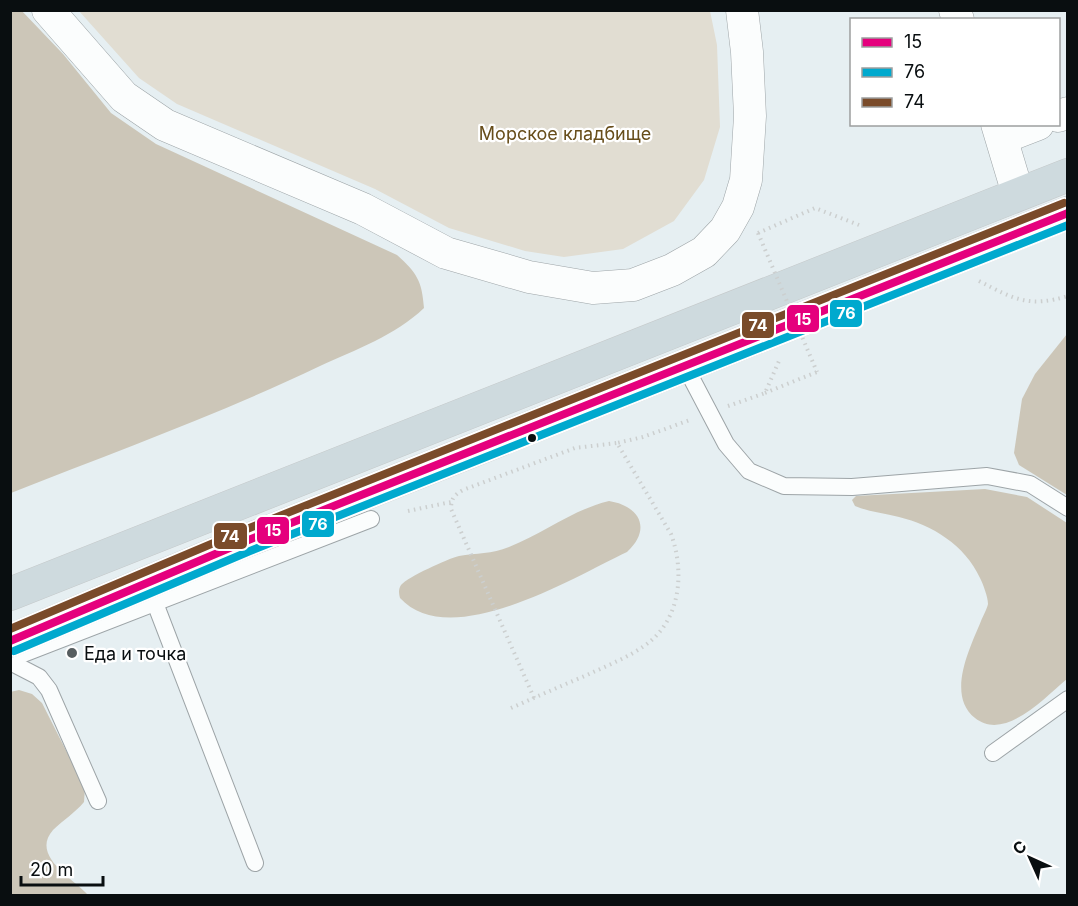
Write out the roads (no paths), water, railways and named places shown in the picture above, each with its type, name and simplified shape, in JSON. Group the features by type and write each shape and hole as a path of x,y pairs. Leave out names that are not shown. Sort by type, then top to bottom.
{"highway":[{"path":"10,594 1068,175"},
{"path":"10,641 246,541 1068,213"}],"street":[{"path":"48,10 124,97 165,125 363,209 446,253 528,277 593,288 633,285 672,270 704,252 724,230 738,207 746,180 750,116 747,52 742,10"},
{"path":"1018,194 1000,131 1027,126"}],"lane":[{"path":"685,366 726,444 749,471 784,486 852,487 987,476 1030,484 1068,508"},
{"path":"10,661 371,519"},
{"path":"155,603 255,863"},
{"path":"10,661 39,677 49,690 98,801"},
{"path":"993,753 1068,699"}],"place":[{"name":"Еда и точка","path":"72,653"}],"park label":[{"name":"Морское кладбище","path":"565,133"}]}
